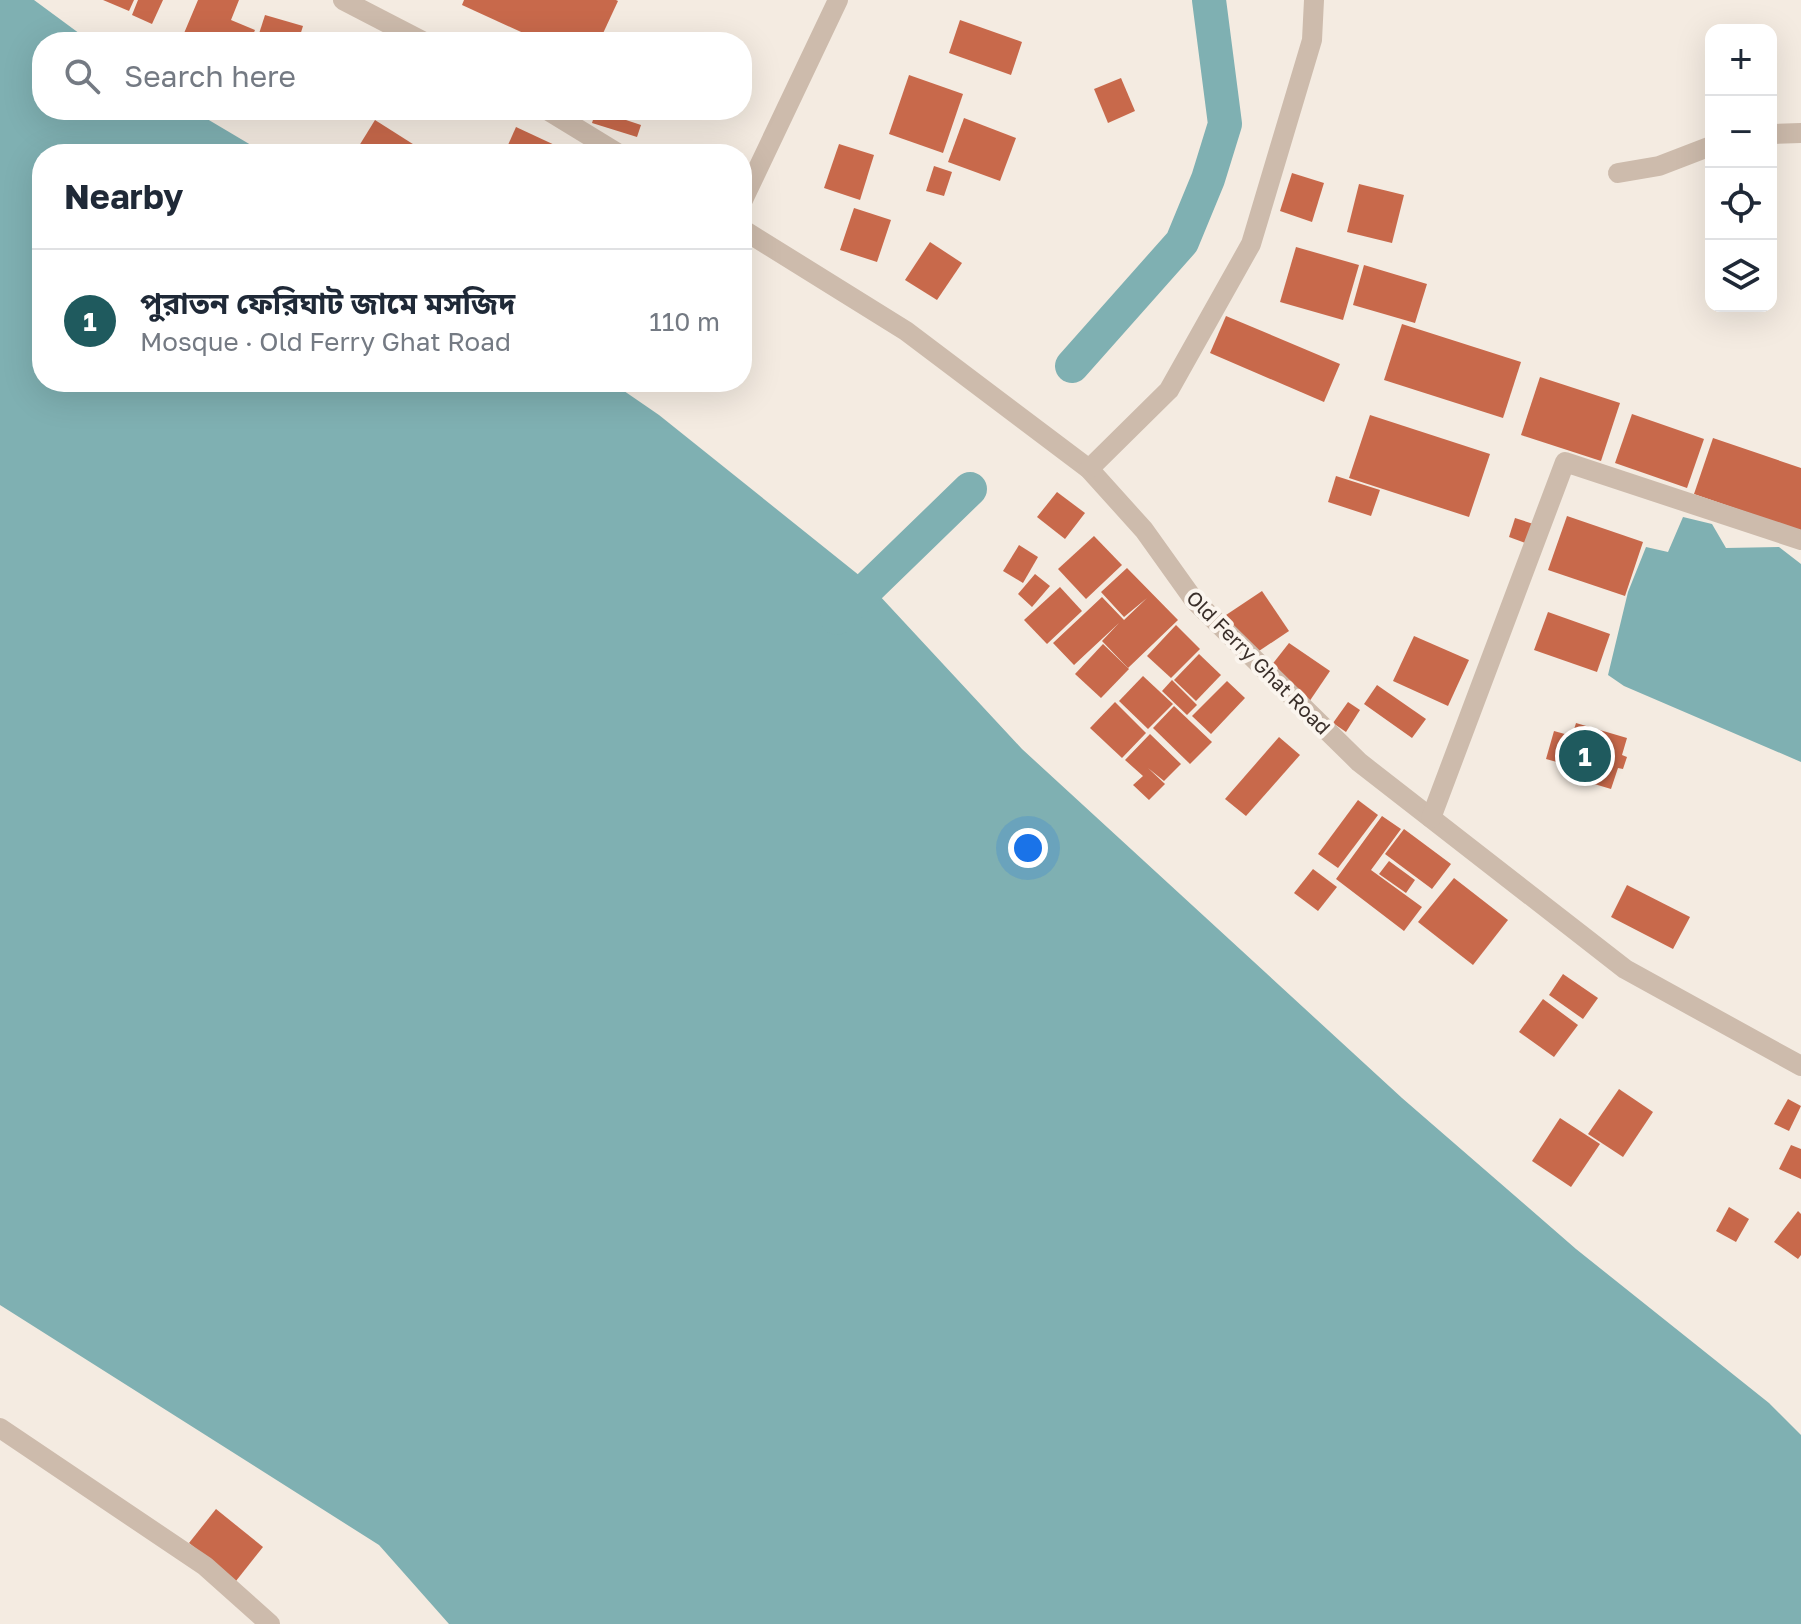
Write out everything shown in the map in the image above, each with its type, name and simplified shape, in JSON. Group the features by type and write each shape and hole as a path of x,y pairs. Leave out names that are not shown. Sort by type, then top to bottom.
{"street":[{"path":"343,0 405,32"},
{"path":"752,181 838,0"},
{"path":"1089,469 1169,390 1251,244 1312,40 1314,0"},
{"path":"563,120 603,144"},
{"path":"1777,134 1801,133"},
{"path":"1618,173 1659,166 1705,148"},
{"name":"Old Ferry Ghat Road","path":"752,235 906,331 1089,469 1144,530 1194,600 1359,762 1625,969 1801,1066"},
{"path":"1431,818 1565,462 1801,540"},
{"path":"0,1428 205,1566 270,1624"}],"water":[{"path":"0,0 34,0 77,32 32,32 32,120 209,120 249,144 32,144 32,392 626,392 659,415 865,580 1022,749 1402,1098 1576,1249 1769,1403 1801,1435 1801,1624 449,1624 379,1545 0,1305"},
{"path":"1683,517 1712,524 1726,548 1779,547 1801,564 1801,762 1624,686 1608,675 1628,592 1646,547 1668,552"}],"building":[{"path":"103,0 134,0 129,11"},
{"path":"138,0 163,0 152,24 132,15"},
{"path":"198,0 239,0 231,20 255,30 254,32 185,32"},
{"path":"464,0 618,1 604,32 521,32 462,5"},
{"path":"265,15 303,26 301,32 260,32"},
{"path":"960,20 1022,42 1011,75 949,53"},
{"path":"909,75 963,94 943,153 889,134"},
{"path":"1121,78 1135,111 1108,123 1094,89"},
{"path":"964,118 1016,138 1000,181 948,162"},
{"path":"375,120 413,144 360,144"},
{"path":"593,120 626,120 641,125 637,137 592,123"},
{"path":"516,127 553,144 508,144"},
{"path":"839,144 874,155 860,200 824,188"},
{"path":"934,166 952,172 944,196 926,191"},
{"path":"1292,173 1324,183 1312,222 1280,211"},
{"path":"1359,184 1404,195 1392,243 1347,232"},
{"path":"854,208 891,220 877,262 840,250"},
{"path":"930,242 962,263 937,300 905,280"},
{"path":"1296,247 1359,265 1343,320 1280,302"},
{"path":"1364,265 1427,284 1415,323 1353,305"},
{"path":"1226,316 1340,364 1324,402 1210,353"},
{"path":"1402,324 1521,362 1503,418 1384,380"},
{"path":"1540,377 1620,403 1601,461 1521,435"},
{"path":"1632,414 1704,439 1687,488 1615,463"},
{"path":"1370,415 1490,454 1469,517 1349,478"},
{"path":"1713,438 1801,468 1801,531 1694,494"},
{"path":"1336,476 1380,490 1371,516 1328,502"},
{"path":"1057,492 1085,513 1065,539 1037,517"},
{"path":"1567,516 1643,542 1625,596 1548,570"},
{"path":"1515,518 1549,529 1542,549 1509,537"},
{"path":"1094,536 1122,565 1086,599 1058,569"},
{"path":"1019,545 1038,557 1023,583 1003,571"},
{"path":"1127,568 1178,620 1128,668 1102,641 1119,623 1074,665 1053,643 1102,597 1124,620 1147,598 1124,617 1101,592"},
{"path":"1035,574 1050,586 1032,607 1018,594"},
{"path":"1060,587 1082,611 1047,644 1024,620"},
{"path":"1262,591 1289,631 1253,655 1226,615"},
{"path":"1548,612 1610,634 1597,672 1534,650"},
{"path":"1176,625 1200,649 1171,678 1147,656"},
{"path":"1414,636 1469,660 1448,706 1393,681"},
{"path":"1289,643 1330,671 1309,702 1267,671"},
{"path":"1103,644 1129,669 1101,698 1075,674"},
{"path":"1199,654 1221,675 1196,701 1174,680"},
{"path":"1143,676 1173,704 1148,729 1119,701"},
{"path":"1172,680 1197,705 1187,715 1162,691"},
{"path":"1227,681 1245,698 1211,734 1192,716"},
{"path":"1377,685 1426,719 1412,738 1364,704"},
{"path":"1115,702 1146,733 1122,758 1090,728"},
{"path":"1348,702 1360,710 1346,732 1333,723"},
{"path":"1174,706 1212,742 1190,764 1153,728"},
{"path":"1576,723 1627,738 1622,755 1627,757 1623,769 1618,768 1611,789 1561,774 1564,764 1546,759 1554,731 1572,736"},
{"path":"1150,734 1181,764 1164,781 1148,768 1165,784 1149,800 1133,785 1143,776 1125,760"},
{"path":"1279,737 1300,755 1246,816 1225,799"},
{"path":"1358,800 1378,815 1338,868 1318,854"},
{"path":"1382,816 1401,829 1371,870 1422,907 1404,931 1336,879"},
{"path":"1404,829 1451,864 1432,889 1385,854"},
{"path":"1389,861 1415,880 1406,893 1379,874"},
{"path":"1313,869 1337,887 1318,911 1294,893"},
{"path":"1454,878 1508,920 1473,965 1418,922"},
{"path":"1627,885 1690,917 1673,949 1611,917"},
{"path":"1563,974 1598,998 1583,1019 1549,995"},
{"path":"1543,999 1578,1025 1554,1057 1519,1032"},
{"path":"1619,1089 1653,1112 1623,1157 1588,1134"},
{"path":"1788,1099 1801,1106 1789,1131 1774,1124"},
{"path":"1560,1118 1600,1144 1571,1187 1532,1161"},
{"path":"1791,1145 1801,1149 1801,1179 1779,1169"},
{"path":"1729,1207 1749,1219 1736,1242 1716,1231"},
{"path":"1798,1211 1801,1214 1801,1255 1798,1259 1774,1242"},
{"path":"216,1509 263,1547 236,1581 189,1543"}],"waterway":[{"path":"1072,366 1182,242 1208,179 1225,124 1209,0"},
{"path":"837,618 970,489"}],"place":[{"name":"পুরাতন ফেরিঘাট জামে মসজিদ","path":"1585,756"}]}
